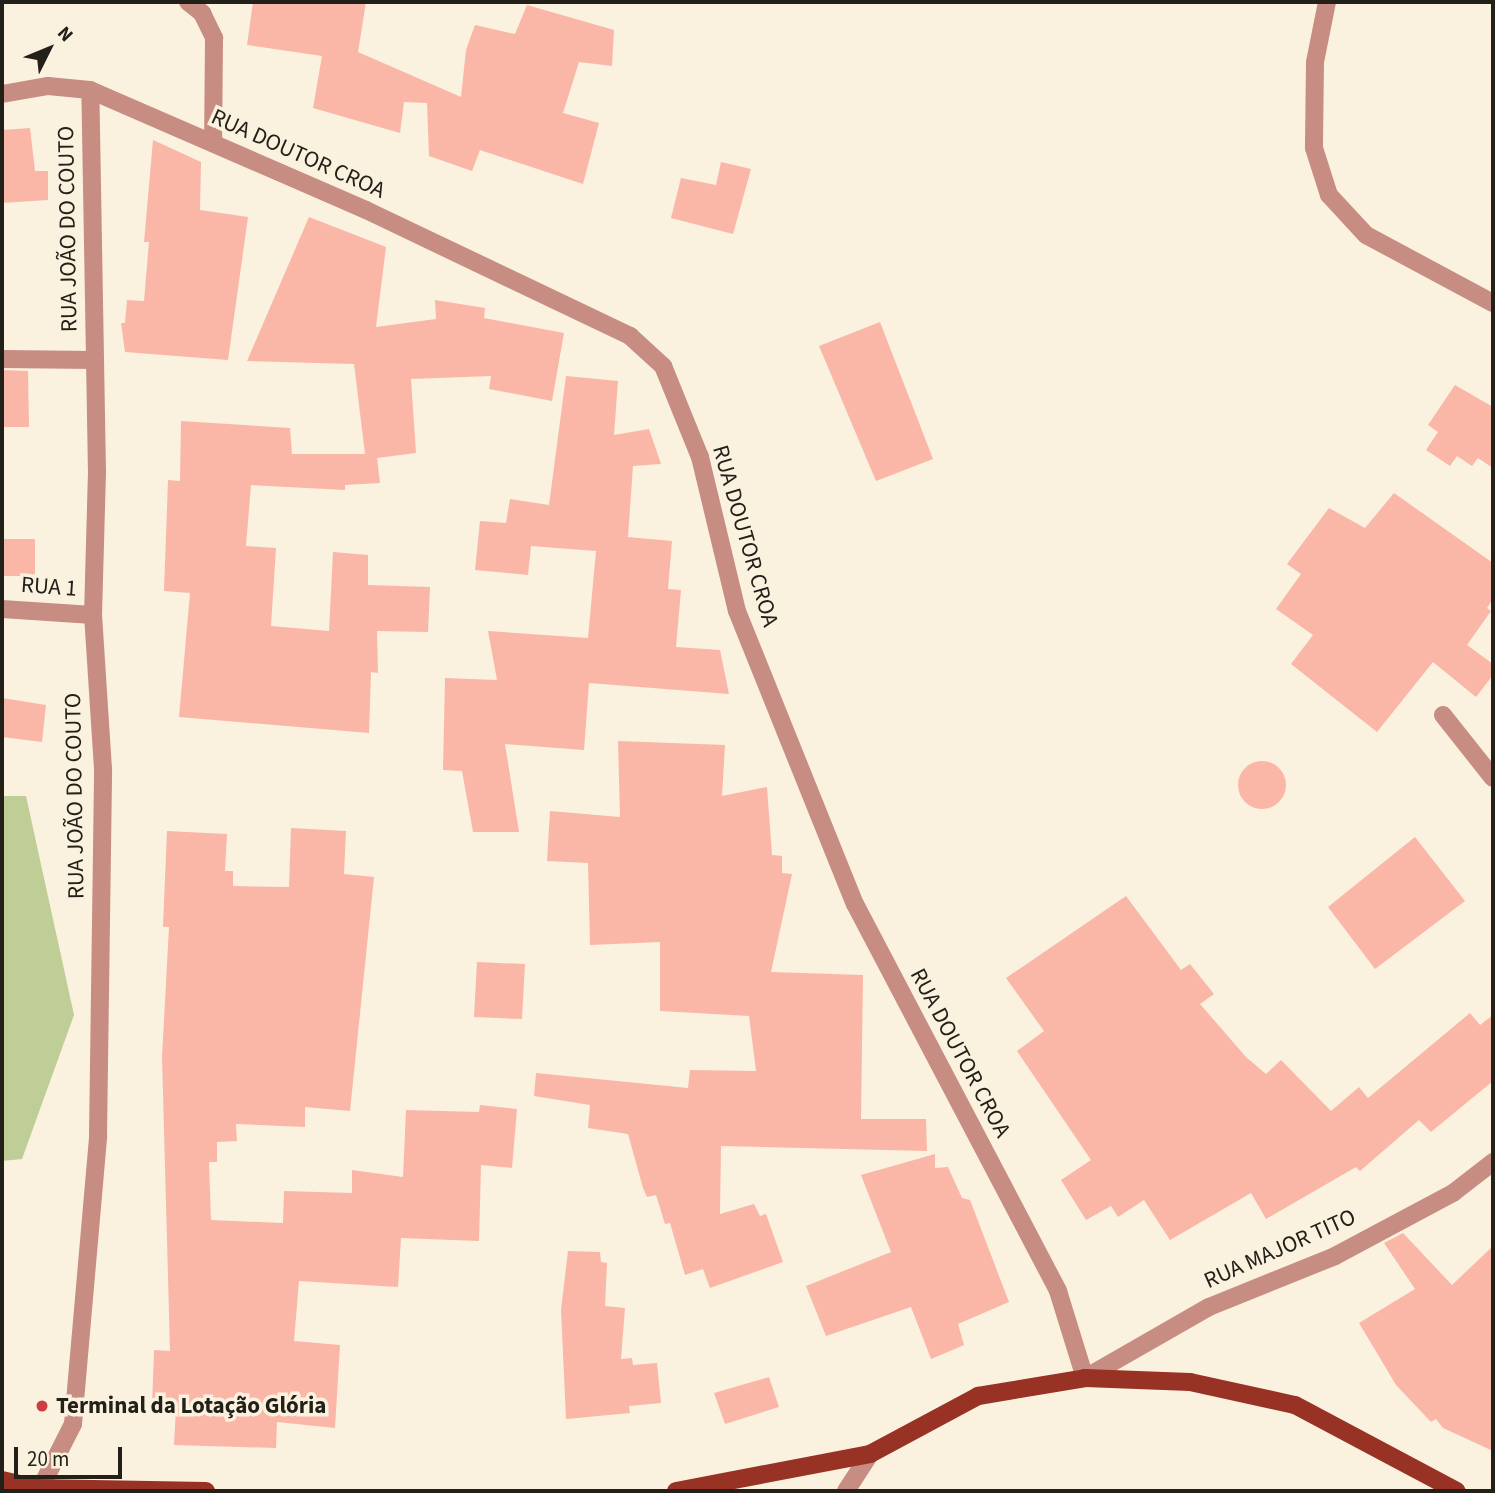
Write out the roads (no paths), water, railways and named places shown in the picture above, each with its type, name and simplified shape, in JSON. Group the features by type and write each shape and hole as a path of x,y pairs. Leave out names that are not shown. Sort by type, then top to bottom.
{"main road":[{"path":"677,1491 870,1454 978,1396 1085,1378 1190,1382 1295,1405 1457,1491"},
{"path":"2,1480 38,1490 206,1491"}],"street":[{"path":"188,2 202,13 214,38 213,143"},
{"path":"1327,2 1315,62 1314,148 1329,195 1366,235 1493,303"},
{"name":"RUA DOUTOR CROA","path":"2,94 48,86 90,90 366,210 630,336 663,366 700,457 737,611 855,904 1058,1291 1085,1378"},
{"name":"RUA JOÃO DO COUTO","path":"38,1490 73,1424 98,1136 103,769 93,615 94,360 90,90"},
{"path":"2,359 94,360"},
{"name":"RUA 1","path":"2,608 93,615"},
{"path":"1443,715 1493,778"},
{"name":"RUA MAJOR TITO","path":"1085,1378 1209,1307 1335,1256 1453,1193 1493,1162"},
{"path":"846,1491 870,1454"}],"place":[{"name":"Terminal da Lotação Glória","path":"42,1406"}]}
